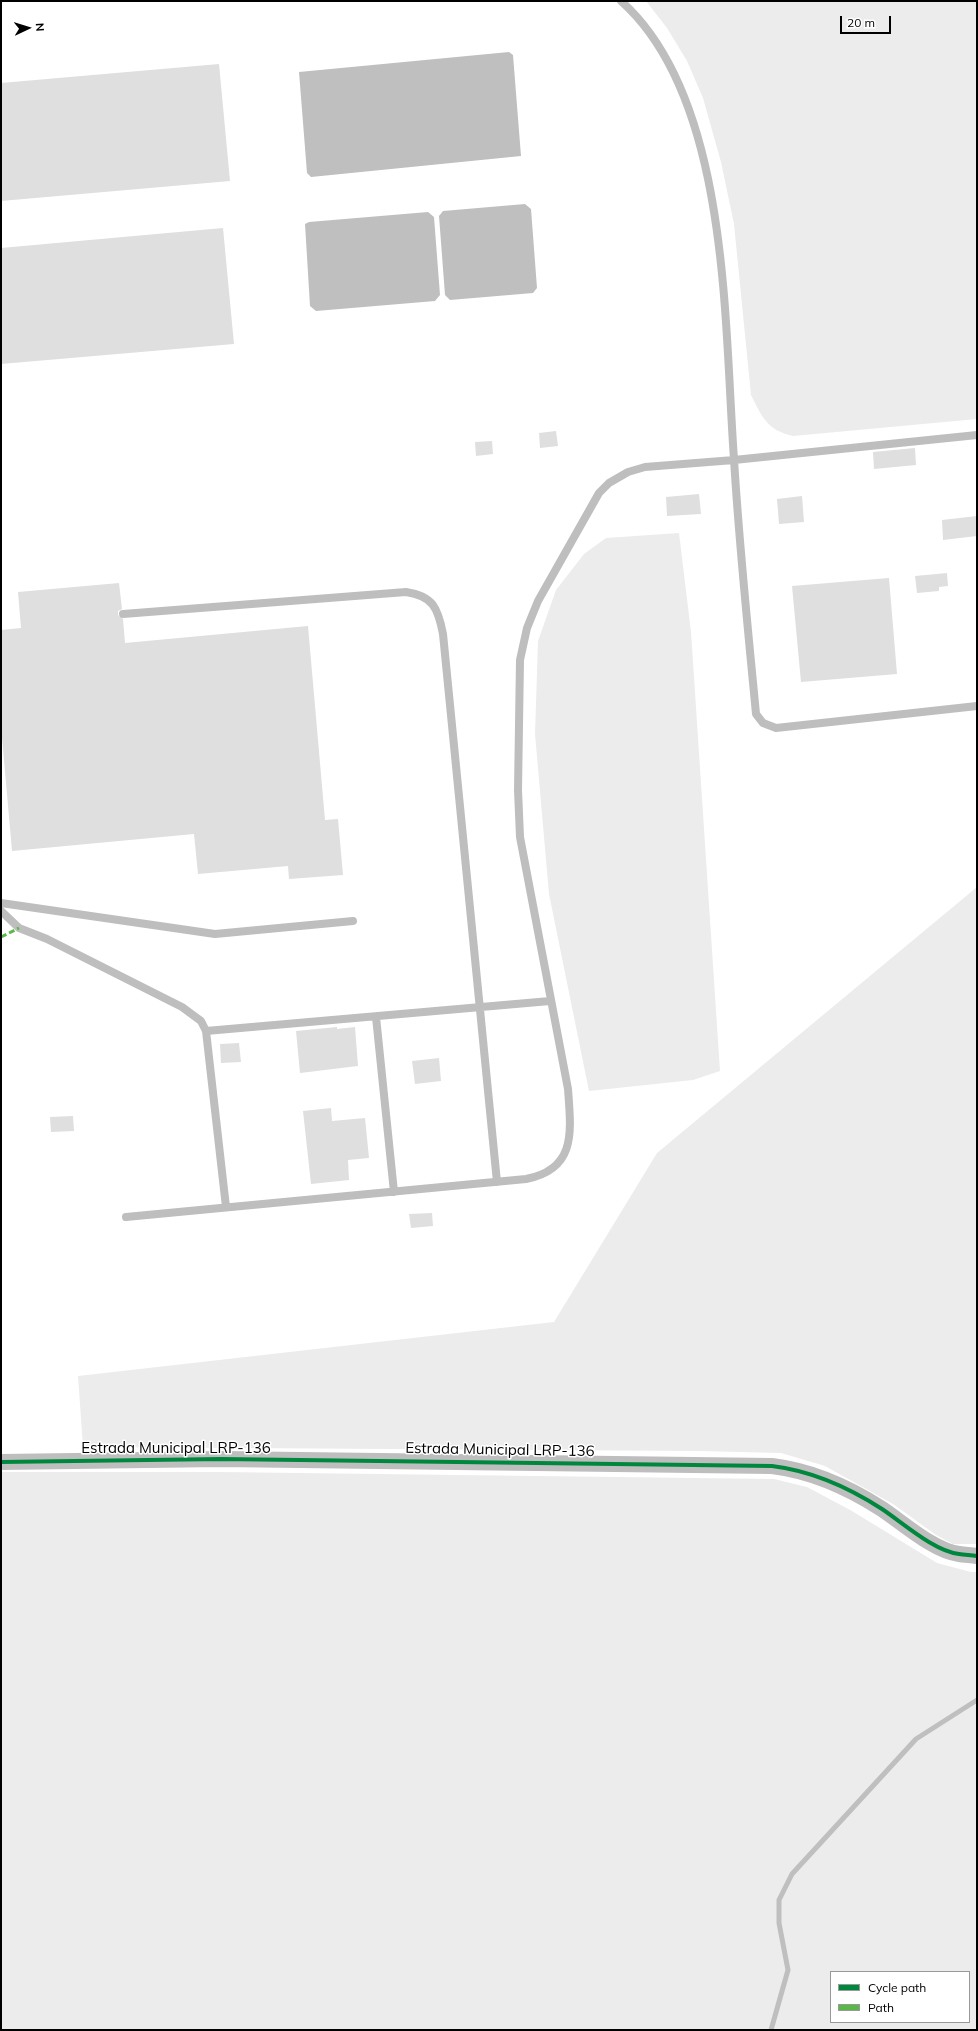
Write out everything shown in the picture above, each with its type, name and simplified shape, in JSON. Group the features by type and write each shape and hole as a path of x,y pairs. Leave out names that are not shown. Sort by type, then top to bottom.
{"street":[{"name":"Estrada Municipal LRP-136","path":"1,1462 221,1459 772,1466 794,1468 821,1476 847,1489 944,1549 957,1554 977,1556"}],"lane":[{"path":"622,1 635,13 665,55 682,90 711,188 720,243 734,460 756,714 763,724 776,728 977,706"},
{"path":"126,1217 526,1179 546,1174 556,1168 564,1157 569,1138 570,1114 568,1089 550,1001 520,837 519,818 520,660 527,628 547,583 599,494 609,483 628,472 645,467 734,460 977,435"},
{"path":"123,614 406,592 419,594 430,601 434,607 443,634 497,1182"},
{"path":"1,903 215,934 354,921"},
{"path":"1,911 19,928 47,939 182,1007 201,1021 206,1030 226,1208"},
{"path":"206,1030 550,1001"},
{"path":"376,1016 394,1192"}],"shaded area":[{"path":"646,1 977,1 977,419 793,436 777,430 766,422 751,395 734,224 721,162 703,98 687,61 667,28"},
{"path":"509,52 513,55 521,156 311,177 307,173 299,72"},
{"path":"525,204 531,209 537,288 533,293 450,300 445,295 439,216 443,211"},
{"path":"428,212 434,217 440,295 435,301 316,311 310,306 305,224 309,222"},
{"path":"679,533 691,632 720,1071 693,1080 589,1091 549,894 535,734 538,641 556,590 584,554 606,538"},
{"path":"977,887 977,1544 953,1544 936,1535 893,1504 825,1466 781,1453 699,1451 83,1447 78,1376 554,1322 657,1153"},
{"path":"1,1472 220,1472 774,1479 807,1487 852,1511 937,1563 971,1572 977,1572 977,2030 1,2030"}],"building":[{"path":"219,64 230,181 1,201 1,83"},
{"path":"223,228 234,344 1,364 1,248"},
{"path":"556,431 558,446 540,448 539,433"},
{"path":"492,441 493,454 476,456 475,442"},
{"path":"915,448 916,465 874,469 873,452"},
{"path":"699,494 701,514 667,516 666,497"},
{"path":"802,496 804,522 779,524 777,499"},
{"path":"977,516 977,536 943,540 942,520"},
{"path":"947,573 948,586 939,587 939,591 917,593 915,576"},
{"path":"889,578 897,674 801,682 792,586"},
{"path":"119,583 122,609 118,611 118,615 123,619 125,643 308,626 325,820 338,819 343,875 289,879 288,866 198,874 194,834 12,851 1,726 1,630 21,628 18,592"},
{"path":"337,1027 337,1029 355,1027 358,1066 300,1073 296,1031"},
{"path":"239,1043 241,1062 221,1063 220,1044"},
{"path":"439,1058 441,1081 415,1084 412,1061"},
{"path":"331,1108 332,1121 365,1118 369,1158 348,1160 349,1180 311,1184 303,1111"},
{"path":"73,1116 74,1131 51,1132 50,1117"},
{"path":"432,1213 433,1226 411,1228 409,1214"}],"waterway":[{"path":"771,2030 788,1970 779,1923 779,1900 792,1874 916,1739 977,1700"}],"marked path":[{"path":"1,937 19,928"}],"cycle path":[{"path":"1,1462 221,1459 772,1466 787,1468 830,1481 869,1501 939,1548 949,1552 977,1556"}]}
